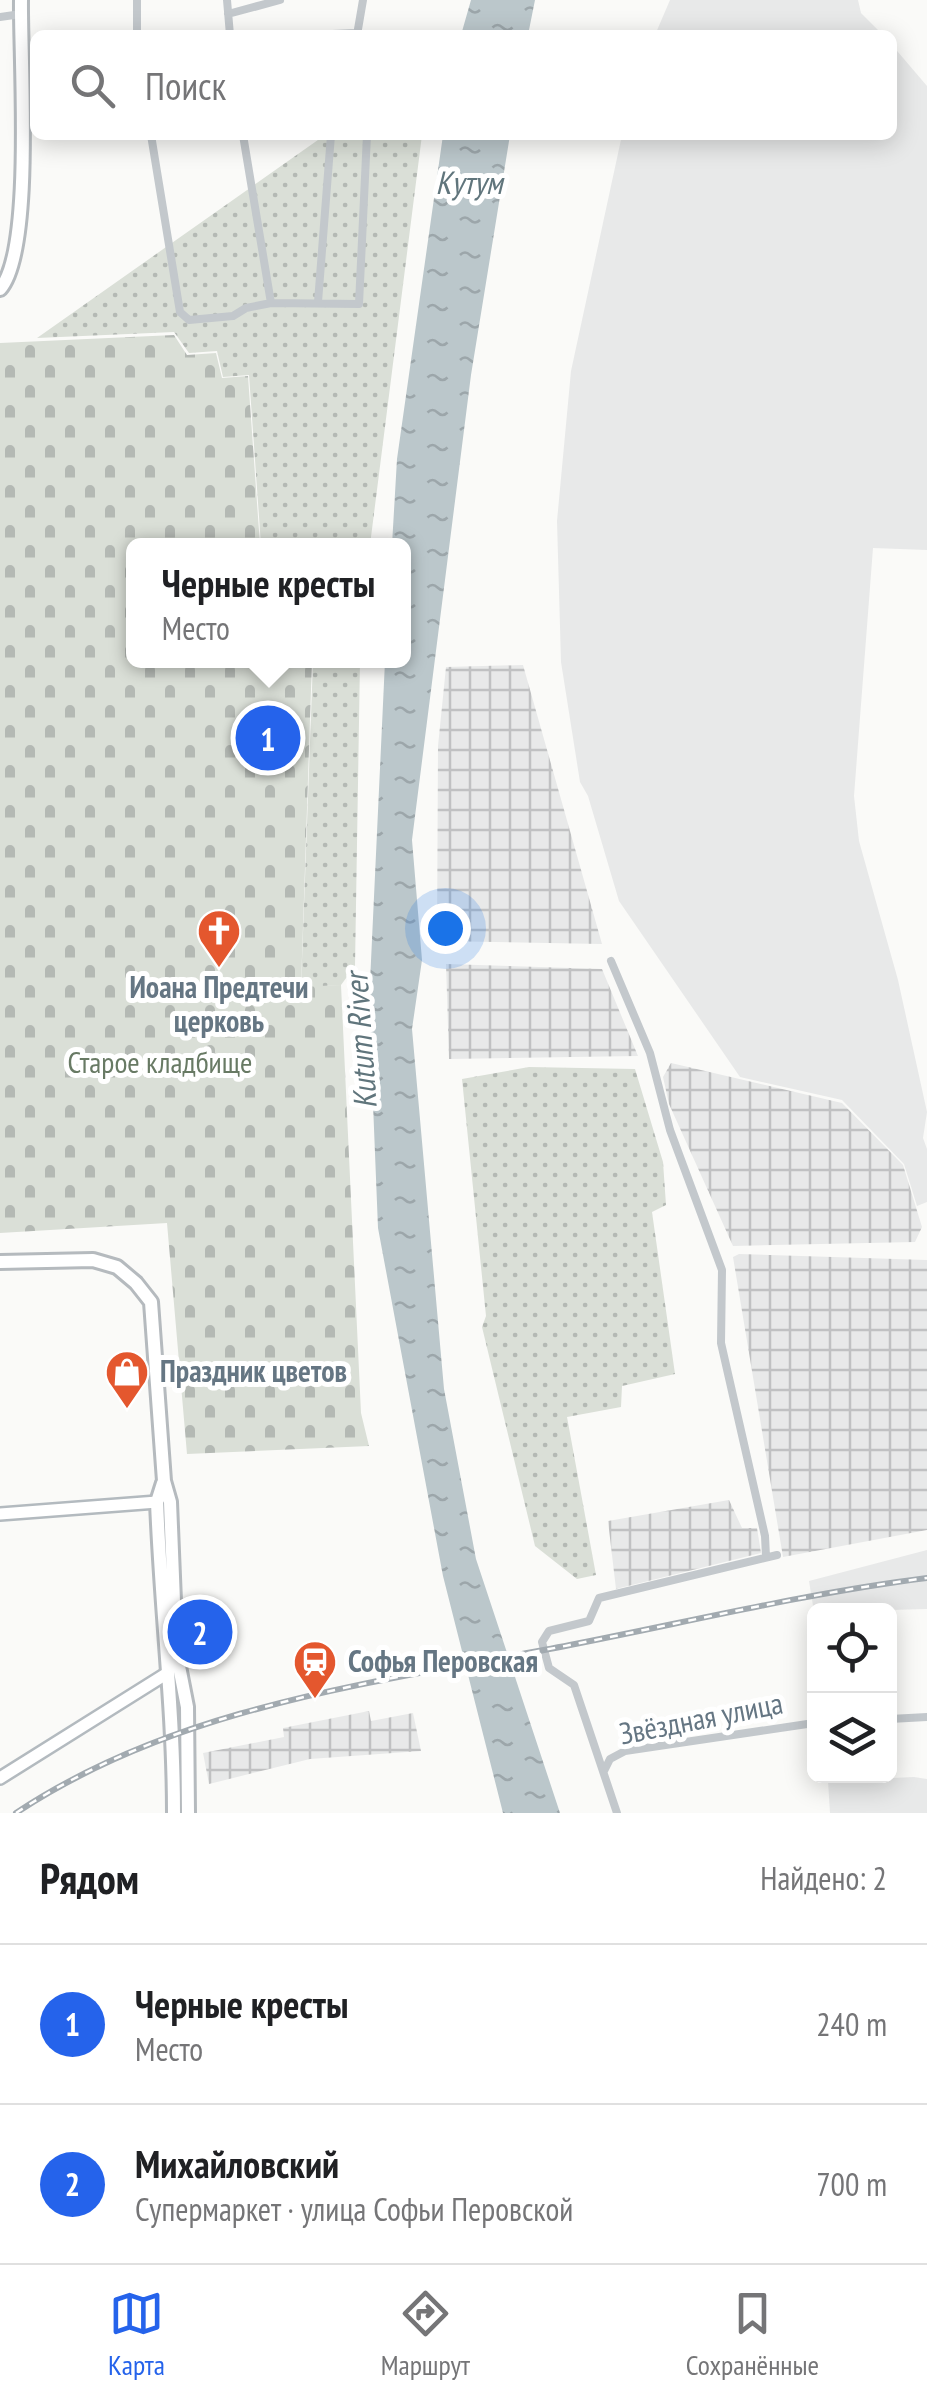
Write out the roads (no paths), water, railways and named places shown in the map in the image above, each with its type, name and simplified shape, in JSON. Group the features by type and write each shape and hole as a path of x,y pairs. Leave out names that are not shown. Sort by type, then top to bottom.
{"main road":[{"path":"0,289 11,270 18,231 21,7"},
{"path":"0,1262 93,1260 117,1267 136,1282 150,1302 164,1481 166,1674 181,1796 188,1813"},
{"path":"164,1502 176,1651 186,1707 181,1796 174,1813"},
{"path":"166,1674 176,1651"}],"street":[{"path":"137,0 137,30"},
{"path":"227,0 230,30"},
{"path":"228,14 280,0"},
{"path":"358,30 363,0"},
{"path":"0,17 21,7"},
{"path":"151,140 180,312 189,320 233,316 246,308 271,303 359,304 368,140"},
{"path":"243,140 271,303"},
{"path":"318,302 330,140"},
{"path":"610,961 650,1053 670,1130 722,1270 721,1343 765,1536 766,1557"},
{"path":"0,1514 164,1502"},
{"path":"617,1813 574,1685 549,1668 542,1642 549,1631 589,1621 599,1598 777,1555"},
{"path":"0,1775 166,1674"},
{"path":"897,1719 927,1717"},
{"name":"Звёздная улица","path":"604,1772 610,1759 625,1751 807,1724"}],"water":[{"path":"471,0 535,0 529,30 462,30"},
{"name":"Кутум","path":"442,140 509,140 471,375 412,840 422,960 412,1029 444,1389 476,1559 560,1813 503,1813 443,1576 378,1228 369,1004 385,668 411,668 411,538 392,538 397,459"}],"railway":[{"path":"16,1813 79,1776 145,1746 284,1702 792,1600 927,1578"}],"place":[{"name":"Черные кресты","path":"268,738"},
{"name":"Иоана Предтечи церковь","path":"219,969"},
{"name":"Праздник цветов","path":"127,1410"},
{"name":"Михайловский","path":"200,1632"},
{"name":"Софья Перовская","path":"315,1700"}],"water label":[{"name":"Kutum River","path":"361,1041"}],"park label":[{"name":"Старое кладбище","path":"160,1063"}]}
